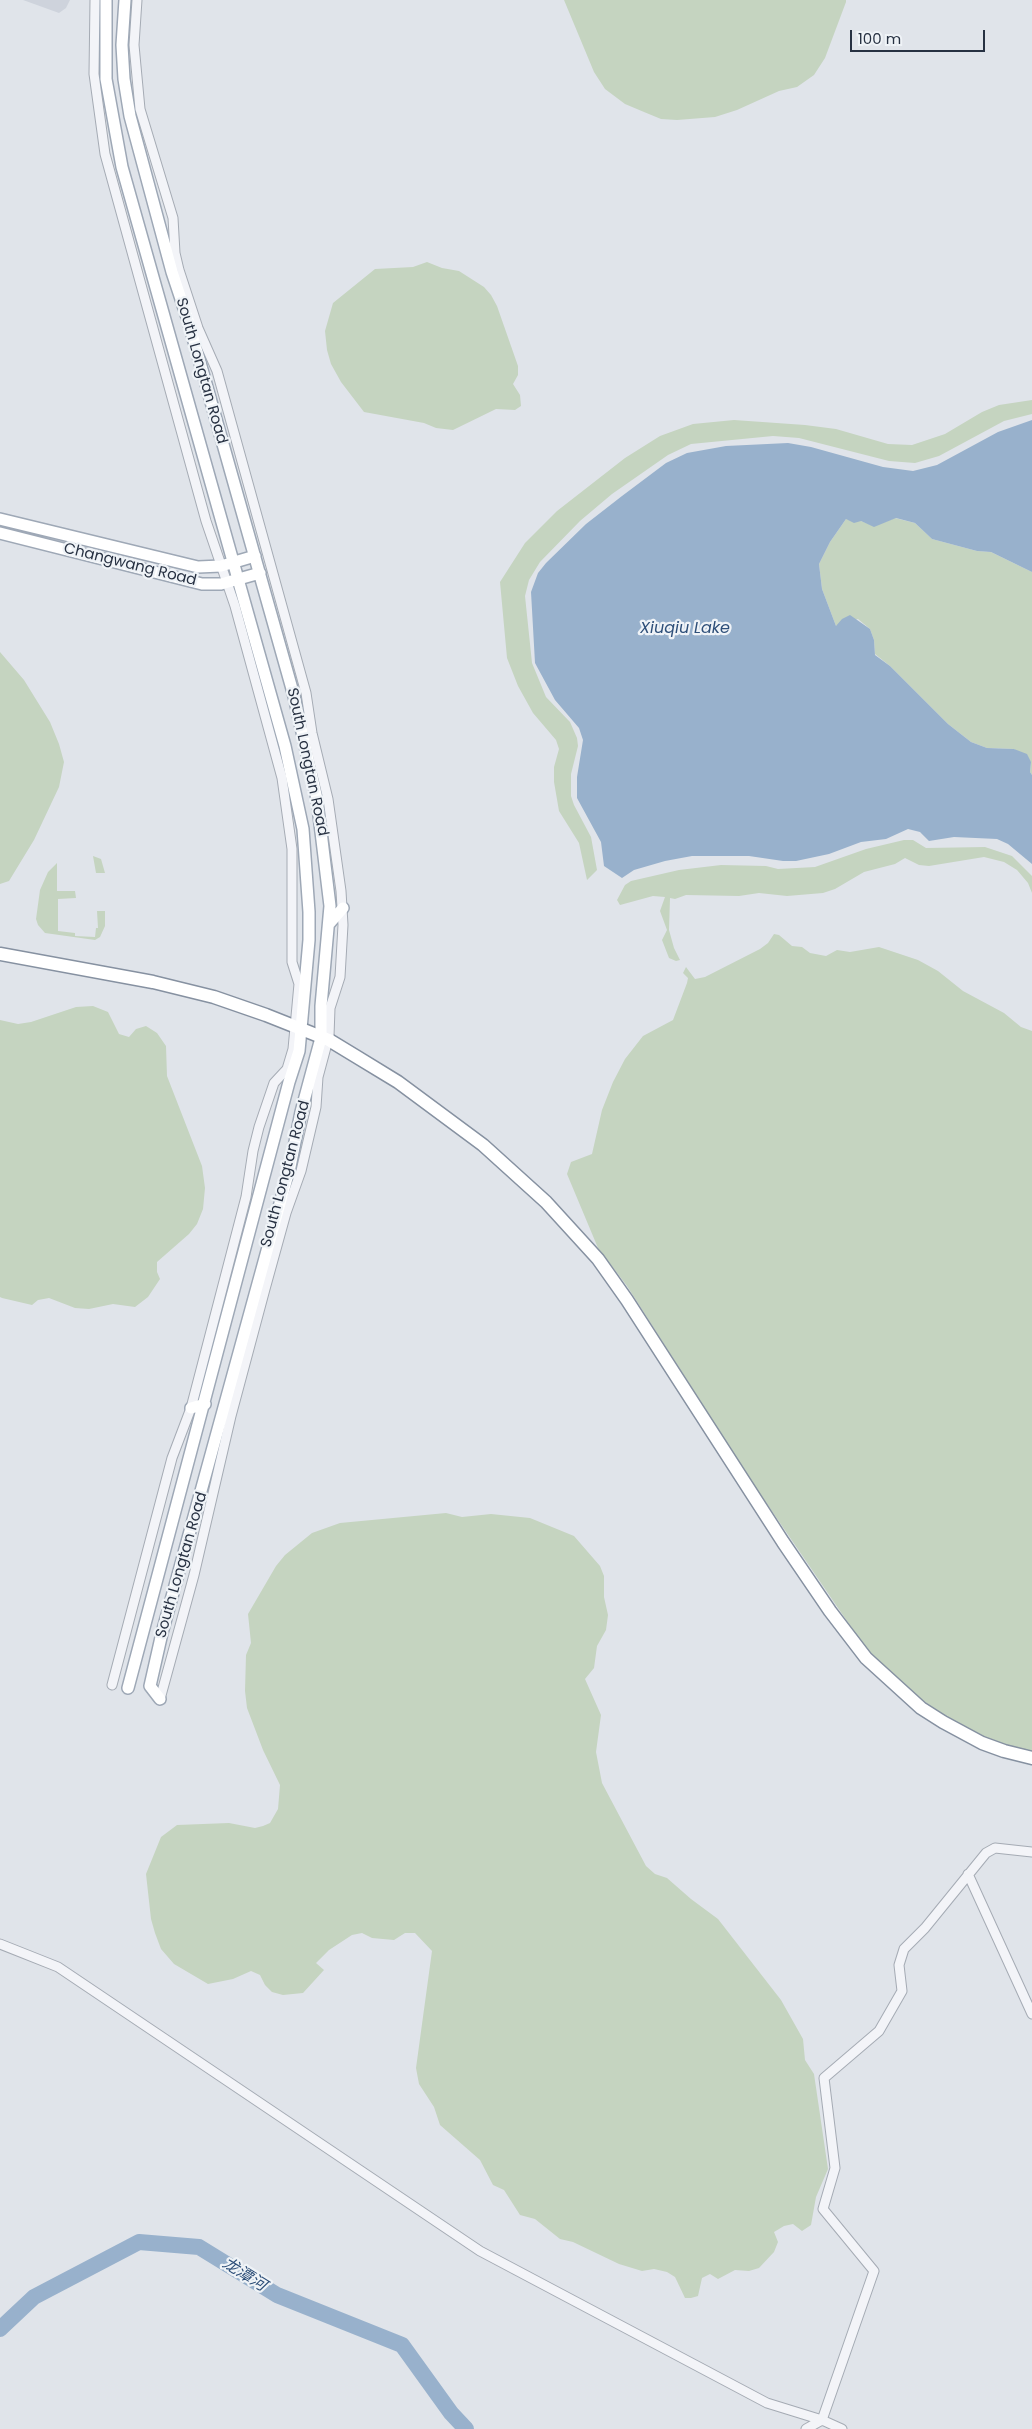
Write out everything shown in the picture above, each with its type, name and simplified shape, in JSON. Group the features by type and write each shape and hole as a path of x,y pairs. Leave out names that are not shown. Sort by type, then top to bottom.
{"highway":[{"path":"0,954 146,980 214,997 266,1015 325,1039 398,1082 483,1145 546,1202 598,1258 783,1542 866,1658 921,1708 943,1722 982,1743 1032,1758"}],"main road":[{"name":"South Longtan Road","path":"106,0 106,79 119,154 136,223 234,563 232,581 285,746 299,806 308,891 308,951 298,1029 299,1051 205,1404 159,1565 128,1688"},
{"name":"South Longtan Road","path":"125,0 122,45 125,89 170,264 203,373 294,696 318,799 326,868 329,924 321,1006 325,1039 301,1112 290,1167 162,1633 150,1686 160,1699"},
{"path":"136,223 158,218"},
{"path":"170,264 174,253"},
{"path":"182,379 203,373"},
{"name":"Changwang Road","path":"0,519 182,564 208,568 234,563 255,556"},
{"name":"Changwang Road","path":"0,533 202,584 232,581 260,573"},
{"path":"329,924 343,908"},
{"path":"308,951 327,953"},
{"path":"283,1107 301,1112"},
{"path":"191,1408 205,1404"}],"street":[{"path":"95,0 94,74 105,154 206,521 222,566 232,581 287,804 292,849 292,962 298,984 298,1029 293,1049 287,1069 274,1083 256,1140 246,1197 191,1408 172,1458 112,1685"},
{"path":"137,0 134,45 137,92 143,120 156,157 173,218 174,253 196,324 217,371 306,693 310,727 328,799 343,908 340,977 330,1008 318,1077 316,1107 301,1172 286,1213 231,1416 194,1575 160,1699"},
{"path":"806,2429 822,2420 874,2271 823,2209 835,2168 824,2078 879,2031 902,1991 899,1965 904,1949 925,1928 986,1852 995,1848 1032,1852"},
{"path":"968,1874 1032,2014"},
{"path":"0,1944 58,1967 480,2251 767,2403 822,2420 842,2429"}],"shaded area":[{"path":"23,0 70,0 66,8 59,13"}],"green space":[{"path":"564,0 846,0 846,2 825,58 814,75 797,87 779,91 737,110 715,117 677,120 661,119 625,104 605,89 594,72"},
{"path":"427,262 442,268 459,271 484,287 491,295 497,306 518,366 518,375 513,384 520,395 521,406 515,410 496,409 453,430 436,428 424,423 364,412 341,382 331,364 325,331 333,303 375,269 413,267"},
{"path":"1032,400 1032,414 1004,421 939,456 915,463 889,461 799,438 773,436 691,444 668,455 612,494 580,521 540,562 529,580 525,596 532,663 546,697 570,722 577,738 578,746 571,774 571,796 591,837 597,870 587,880 579,843 559,811 554,782 554,767 559,749 556,740 533,713 518,686 507,658 500,582 525,543 557,511 625,458 660,436 693,424 734,420 805,425 836,429 888,444 912,445 945,434 982,412 999,405"},
{"path":"895,518 915,523 932,539 977,551 991,552 1032,572 1032,775 1030,772 1031,762 1014,749 987,748 971,742 948,724 890,666 875,654 874,640 870,629 858,619 836,626 822,589 819,564 830,542 846,519 861,521 874,526"},
{"path":"0,652 24,680 50,722 64,762 59,787 34,840 9,881 0,884"},
{"path":"904,840 913,840 926,848 985,847 1012,856 1032,876 1032,893 1028,883 1017,870 1004,862 984,857 929,866 919,865 905,858 895,864 864,872 835,889 823,893 787,896 759,893 739,896 686,895 675,899 670,898 669,930 674,948 680,960 676,961 669,958 662,940 667,930 660,911 665,897 653,896 620,905 617,900 625,885 631,881 679,870 721,865 766,866 778,869 815,867 866,849"},
{"path":"93,856 101,859 105,873 96,873"},
{"path":"57,863 57,891 75,891 76,898 58,899 58,931 75,933 75,936 95,937 96,928 98,928 97,911 105,911 105,926 100,937 95,940 45,933 38,925 36,919 40,890 48,872"},
{"path":"774,934 779,935 792,946 802,947 810,953 826,956 837,950 850,952 879,947 918,960 938,971 963,991 1004,1013 1021,1027 1032,1031 1032,1754 984,1739 943,1715 913,1693 866,1649 750,1479 627,1286 598,1248 567,1174 571,1162 592,1154 602,1110 625,1059 643,1036 673,1020 687,983 688,978 683,973 686,967 695,979 705,977 760,949 768,943"},
{"path":"93,1006 108,1012 119,1034 129,1037 136,1029 146,1026 157,1033 166,1046 167,1076 202,1166 205,1188 203,1209 197,1224 189,1234 157,1262 157,1272 160,1279 148,1297 135,1307 113,1304 89,1309 75,1308 49,1298 38,1300 32,1305 2,1298 0,1297 0,1020 18,1024 31,1022 76,1007"},
{"path":"446,1513 462,1517 491,1514 530,1518 574,1536 600,1566 604,1576 604,1597 608,1615 606,1630 597,1646 594,1668 585,1679 601,1715 596,1752 602,1783 646,1866 655,1874 667,1878 718,1919 781,2000 803,2039 805,2060 814,2074 828,2169 816,2197 811,2225 802,2231 793,2224 784,2226 774,2232 778,2242 774,2252 759,2268 749,2271 735,2270 718,2279 710,2274 702,2278 698,2296 685,2298 675,2277 667,2272 654,2269 642,2271 619,2264 573,2242 560,2239 535,2219 520,2215 504,2190 493,2185 480,2160 440,2125 434,2107 419,2084 416,2068 432,1951 415,1933 405,1933 394,1940 372,1938 362,1933 352,1935 329,1950 316,1963 324,1970 303,1993 283,1995 272,1992 265,1985 260,1975 251,1971 233,1979 208,1984 174,1964 161,1949 155,1933 151,1919 146,1874 161,1837 177,1825 229,1823 255,1828 270,1823 278,1809 280,1785 263,1750 247,1708 245,1691 246,1655 251,1643 248,1614 276,1566 285,1555 312,1533 340,1523"}],"water":[{"name":"Xiuqiu Lake","path":"1032,420 1032,572 991,552 977,551 932,539 915,523 896,518 874,527 861,521 854,523 846,519 830,542 819,564 822,589 836,626 842,619 850,615 870,629 874,640 875,655 890,666 948,724 971,742 987,748 1014,749 1027,754 1031,762 1030,772 1032,775 1032,864 1008,844 997,839 954,837 929,841 920,832 908,829 886,839 861,842 829,854 796,861 749,856 692,856 634,870 622,878 604,866 601,842 577,798 577,777 583,740 579,728 555,700 535,663 531,592 538,573 546,563 586,524 666,463 687,453 726,446 788,443 811,447 883,467 913,471 937,465 998,432"}],"waterway":[{"name":"龙潭河","path":"0,2329 34,2297 139,2242 199,2247 277,2295 402,2345 451,2413 466,2429"}]}
